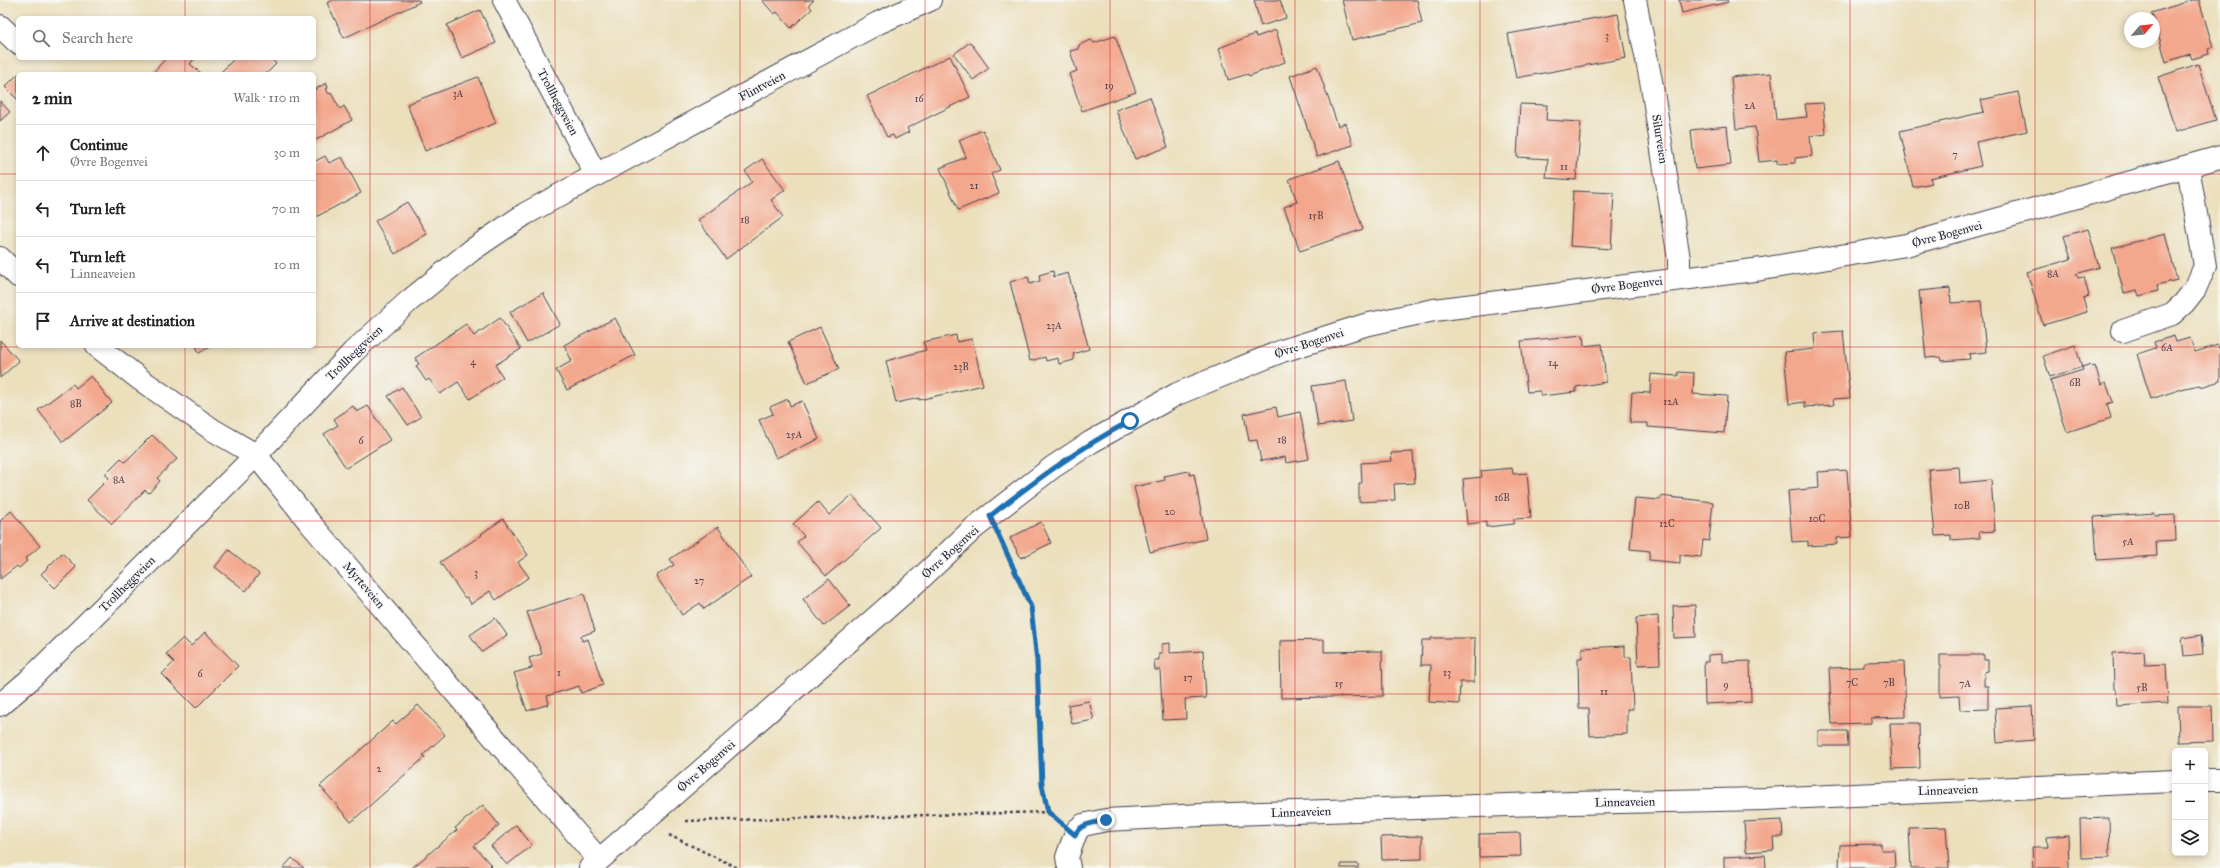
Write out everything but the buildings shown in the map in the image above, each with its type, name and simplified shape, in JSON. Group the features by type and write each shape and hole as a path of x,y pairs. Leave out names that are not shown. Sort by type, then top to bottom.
{"street":[{"name":"Trollheggveien","path":"4,693 27,682 256,454 354,352 409,301 460,259 525,214 596,175 504,0"},
{"name":"Flintveien","path":"596,175 878,23 930,0"},
{"name":"Silurveien","path":"1635,0 1652,86 1678,251 1679,278"},
{"path":"0,26 16,41"},
{"name":"Øvre Bogenvei","path":"595,864 990,516 1053,467 1091,442 1177,394 1282,351 1365,325 1434,310 1679,278 1762,269 1906,245 2220,157"},
{"path":"2123,331 2172,314 2184,303 2195,289 2205,266 2188,167"},
{"path":"0,258 16,274"},
{"name":"Myrteveien","path":"100,348 140,380 207,426 256,454 310,523 595,864"},
{"path":"2208,780 2220,780"},
{"name":"Linneaveien","path":"1076,833 1083,825 1106,820 1202,815 1764,799 2172,781"},
{"path":"1069,868 1067,857 1076,833"}],"path":[{"path":"990,516 1031,607 1038,669 1042,785 1048,812"},
{"path":"642,822 1048,812 1076,833"},
{"path":"642,822 738,868"}],"route":[{"path":"1106,820 1083,825 1077,830 1075,835 1048,812 1042,785 1037,661 1031,607 1018,575 990,516 1053,467 1091,442 1130,421"}]}
